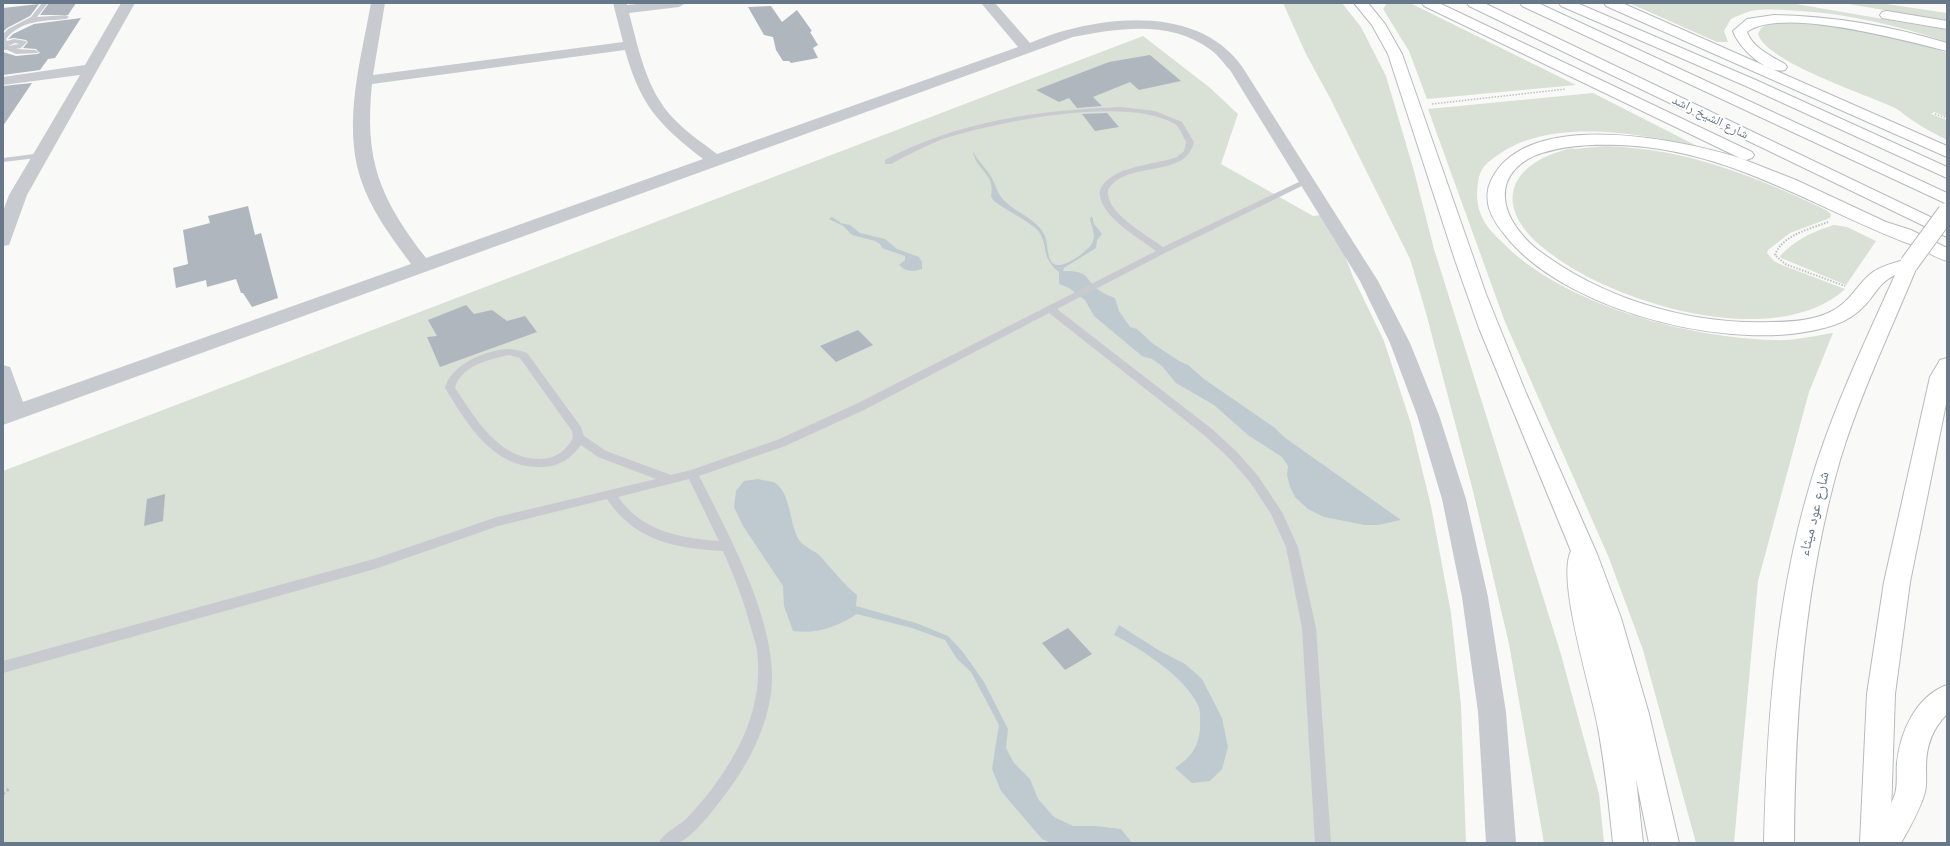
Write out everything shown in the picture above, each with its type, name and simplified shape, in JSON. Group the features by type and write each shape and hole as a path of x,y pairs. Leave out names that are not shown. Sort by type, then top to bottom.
{"highway":[{"path":"1361,3 1387,39 1395,54 1489,329 1580,543 1612,632 1630,693 1664,843"},
{"path":"1429,3 1694,129 1947,255"},
{"name":"شارع الشيخ راشد","path":"1474,3 1947,232"},
{"name":"شارع الشيخ راشد","path":"1527,3 1947,199"},
{"path":"1539,3 1947,182"},
{"path":"1566,3 1753,84 1947,173"},
{"path":"1592,3 1640,23 1700,43"},
{"path":"1611,3 1947,152"},
{"path":"1872,12 1947,25"},
{"path":"1859,113 1822,89 1760,55 1743,39 1740,31 1741,27 1753,19 1767,16 1819,16 1885,28 1947,47"},
{"path":"1909,264 1884,273 1875,279 1853,306 1839,316 1826,321 1797,327 1771,329 1749,329 1702,324 1631,306 1588,288 1551,268 1532,253 1513,234 1499,213 1495,193 1497,184 1506,168 1523,155 1562,143 1611,140 1669,146 1730,160 1774,177 1875,224 1917,240"},
{"name":"شارع عود ميثاء","path":"1779,843 1780,773 1790,646 1807,544 1829,460 1871,350 1909,264 1947,212"},
{"path":"1875,843 1881,694 1897,582 1945,376"},
{"path":"1580,543 1582,595 1594,656 1605,692 1614,730 1620,765 1628,843"},
{"path":"1885,843 1906,804 1910,791 1911,760 1919,730 1935,706 1947,697"}],"street":[{"path":"3,241 6,217 25,181 42,155 89,69 128,3"},
{"path":"378,3 364,80 361,137 366,167 377,199 396,232 422,266"},
{"path":"679,3 621,7 642,82 652,102 667,122 716,161"},
{"path":"988,3 1026,48"},
{"path":"3,372 9,415 1026,48 1070,34 1123,24 1159,26 1176,30 1206,41 1218,48 1236,68 1308,181 1369,281 1400,343 1428,416 1454,499 1475,597 1492,712 1501,843"},
{"path":"364,80 632,45"},
{"path":"3,82 89,69"}],"lane":[{"path":"35,52 16,52 5,47 3,40 7,33 30,20 45,3"},
{"path":"30,20 66,16"},
{"path":"888,162 914,148 948,135 1000,122 1098,110 1122,109 1156,113 1170,118 1181,126 1187,134 1190,143 1188,151 1180,159 1166,164 1133,169 1119,174 1109,181 1104,190 1104,200 1115,214 1162,251"},
{"path":"3,160 42,155"},
{"path":"3,667 367,566 444,542 498,522 692,474 760,451 822,425 1162,251 1308,181"},
{"path":"1050,309 1208,432 1233,455 1254,479 1276,512 1292,547 1309,628 1323,843"},
{"path":"579,438 575,447 565,456 553,462 527,464 516,460 504,454 486,440 450,388 450,383 457,373 463,368 500,353 517,352 523,355 573,422 579,438 602,454 669,480"},
{"path":"667,843 692,823 728,781 752,736 764,692 764,651 748,594 727,546 692,474"},
{"path":"610,494 627,516 654,534 688,544 727,546"}],"path":[{"path":"1413,106 1566,88"},
{"path":"1935,114 1947,118"},
{"path":"1839,208 1836,218 1790,238 1776,250 1774,255 1785,264 1846,287"},
{"path":"3,794 10,788"}],"shaded area":[{"path":"1283,3 1342,3 1361,27 1386,76 1414,171 1434,249 1560,651 1599,794 1604,843 1544,843 1509,644 1473,491 1426,313 1410,259 1330,98 1306,54"},
{"path":"1386,3 1410,3 1576,85 1427,99 1409,51 1383,9"},
{"path":"1629,3 1790,3 1947,30 1947,42 1893,26 1856,18 1769,9 1751,11 1731,19 1724,31 1728,42 1717,42"},
{"path":"1843,3 1880,3 1947,13 1947,21"},
{"path":"1819,21 1922,44 1947,53 1947,117 1934,112 1931,114 1947,120 1947,140 1919,125 1895,108 1819,77 1779,56 1765,45 1758,34 1761,28 1770,23"},
{"path":"1143,36 1209,87 1238,114 1221,164 1313,216 1322,215 1340,242 1353,277 1384,341 1411,424 1431,506 1451,613 1461,705 1466,843 3,843 3,471"},
{"path":"1593,93 1699,147 1623,133 1596,132 1569,132 1543,136 1519,143 1498,155 1484,167 1479,177 1477,187 1478,204 1481,214 1489,229 1502,242 1528,264 1558,284 1592,300 1629,314 1666,325 1704,333 1740,338 1774,340 1796,339 1833,333 1809,392 1758,581 1734,843 1696,843 1643,650 1609,558 1505,322 1428,109"},
{"path":"1605,146 1664,152 1692,158 1745,175 1799,197 1826,210 1831,214 1830,218 1790,233 1768,250 1767,253 1774,261 1782,265 1845,289 1815,308 1778,317 1737,319 1694,313 1651,303 1610,287 1575,270 1546,250 1529,234 1518,218 1513,203 1514,188 1521,176 1533,164 1550,155 1572,148"},
{"path":"973,151 990,175 1003,200 1032,220 1041,229 1046,238 1051,262 1058,265 1069,262 1082,254 1091,245 1094,235 1090,218 1092,216 1094,224 1102,234 1097,240 1096,248 1064,268 1063,271 1072,271 1082,274 1100,291 1115,298 1119,311 1130,327 1137,329 1152,343 1179,361 1188,365 1204,379 1275,428 1284,437 1401,520 1378,525 1365,525 1324,517 1308,509 1295,497 1290,487 1287,475 1288,466 1282,457 1248,435 1214,405 1176,383 1162,366 1152,359 1142,356 1094,316 1085,300 1069,288 1059,284 1059,272 1049,262 1044,242 1039,232 1030,224 993,200 991,196 991,182 977,163"},
{"path":"832,217 841,223 850,225 860,233 885,239 897,249 919,257 922,262 922,269 912,271 904,269 899,265 905,260 905,256 882,248 880,244 875,241 852,235 843,226 829,219"},
{"path":"1834,225 1847,227 1876,241 1846,285 1781,258 1780,256 1786,250 1798,241 1812,233"},
{"path":"758,479 773,482 779,486 786,500 799,540 819,555 857,595 856,606 916,623 948,636 963,652 984,682 1008,729 1006,748 1014,763 1030,779 1038,799 1054,817 1073,826 1096,826 1121,829 1132,843 1051,843 1042,839 1001,791 992,769 999,725 971,672 957,659 945,640 912,628 857,614 842,623 819,630 802,632 793,631 784,606 783,586 743,526 734,507 736,491 744,481"},
{"path":"1119,625 1160,651 1185,664 1202,679 1222,718 1228,747 1222,769 1210,781 1192,783 1175,768 1193,752 1198,742 1200,710 1198,705 1183,684 1161,664 1114,635"}],"building":[{"path":"49,3 76,3 68,15 40,15"},
{"path":"39,4 30,16 7,28 3,32 3,8"},
{"path":"771,6 782,22 797,10 812,31 810,32 818,45 813,48 818,58 791,63 789,61 783,61 776,50 773,37 764,35 748,7"},
{"path":"81,18 55,58 48,59 40,70 3,75 3,52 16,56 40,53 36,49 23,48 28,42 26,40 14,38 8,39 13,34 34,24"},
{"path":"1150,55 1181,81 1139,90 1130,82 1093,97 1102,106 1077,108 1069,98 1059,102 1036,90 1109,62"},
{"path":"32,83 3,126 3,86"},
{"path":"1107,113 1119,127 1095,131 1082,114"},
{"path":"248,206 255,235 261,233 278,298 252,307 243,293 241,293 236,279 207,287 206,280 176,288 173,268 188,264 183,230 210,223 208,216"},
{"path":"466,305 474,314 492,310 507,321 525,316 537,332 440,367 427,337 437,336 428,320"},
{"path":"858,330 873,345 836,362 820,346"},
{"path":"165,494 163,521 144,526 147,499"},
{"path":"1068,628 1092,654 1065,670 1042,643"}]}
